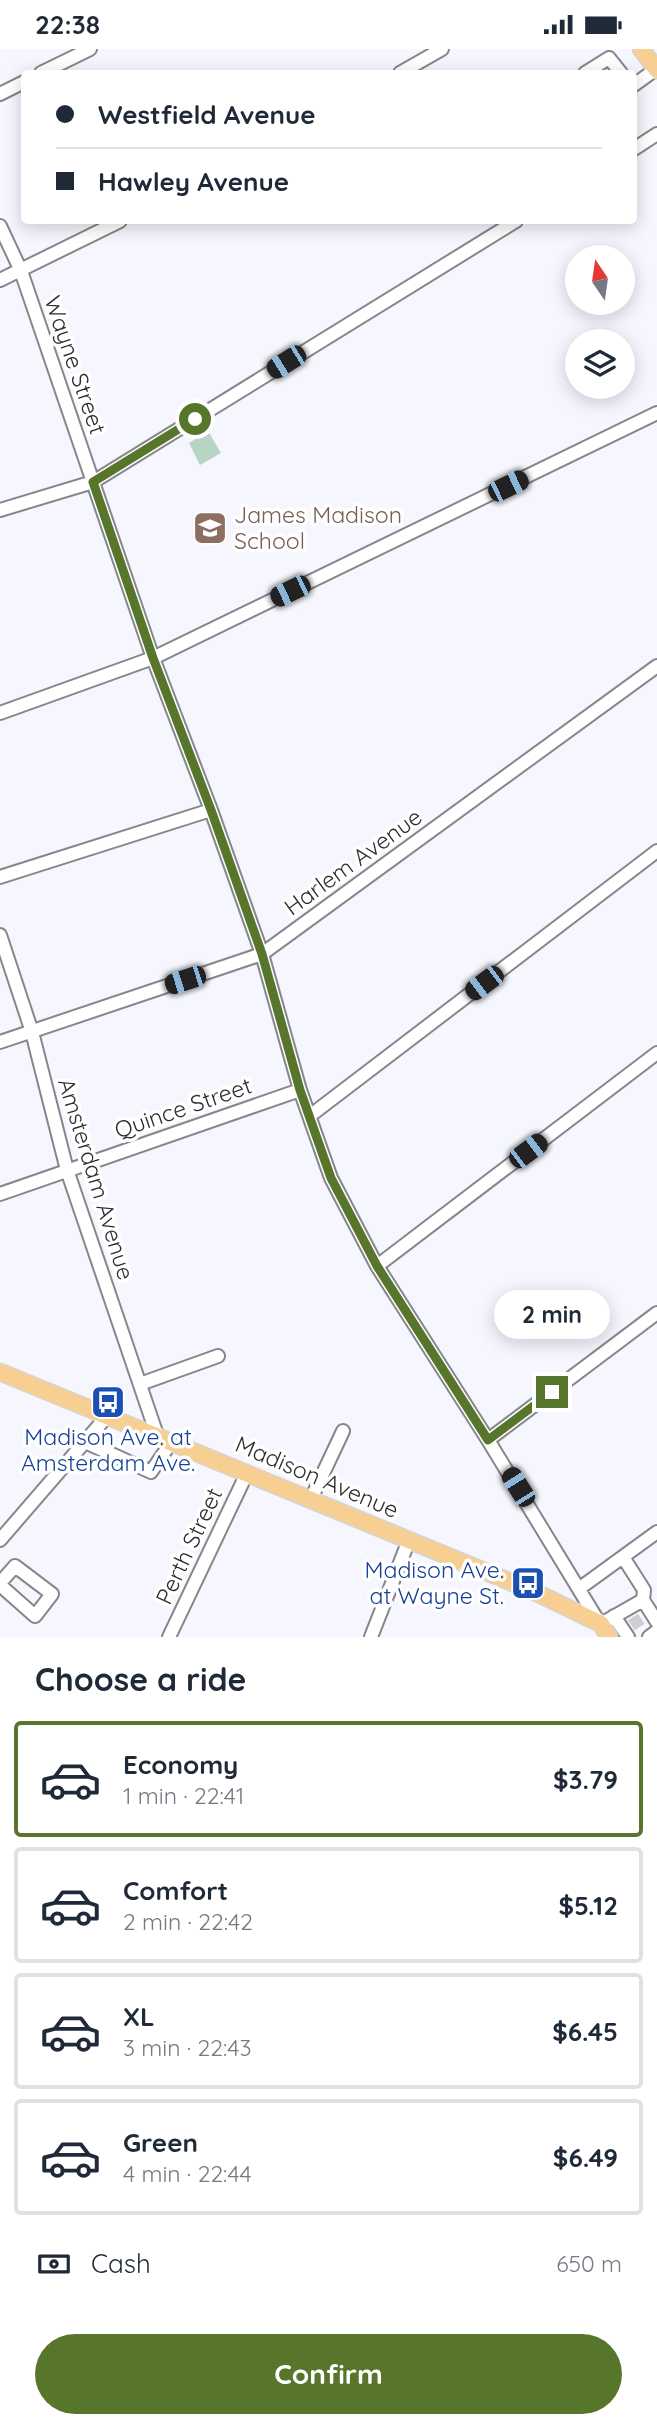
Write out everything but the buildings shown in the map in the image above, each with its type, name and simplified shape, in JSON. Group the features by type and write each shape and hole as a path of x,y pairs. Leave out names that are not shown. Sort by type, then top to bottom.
{"main road":[{"path":"641,49 657,69"},
{"name":"Madison Avenue","path":"0,1372 535,1592 605,1629"}],"street":[{"path":"47,70 90,49"},
{"path":"405,70 442,49"},
{"path":"590,70 609,58 619,70"},
{"path":"637,83 657,69"},
{"path":"0,94 21,84"},
{"path":"637,147 657,134"},
{"path":"0,280 114,224"},
{"path":"0,510 93,482 511,224"},
{"name":"Wayne Street","path":"0,226 21,271 153,658 262,954 300,1090 331,1178 377,1266 605,1629 628,1637"},
{"path":"0,713 153,658 657,413"},
{"name":"Harlem Avenue","path":"0,1042 262,954 657,666"},
{"path":"0,877 211,810"},
{"path":"311,1115 657,851"},
{"name":"Amsterdam Avenue","path":"0,935 32,1032 68,1170 139,1384 164,1438"},
{"path":"377,1266 657,1053"},
{"name":"Quince Street","path":"0,1194 300,1090"},
{"path":"488,1440 657,1313"},
{"path":"139,1384 218,1356"},
{"path":"0,1540 108,1415"},
{"path":"312,1499 343,1431"},
{"path":"85,1442 151,1472 164,1438"},
{"name":"Perth Street","path":"169,1637 247,1473"},
{"path":"580,1588 657,1532"},
{"path":"371,1637 408,1540"},
{"path":"623,1557 644,1590 643,1600 657,1622"},
{"path":"15,1566 52,1594 35,1616 0,1584 15,1566"},
{"path":"605,1629 630,1613 643,1600"},
{"path":"645,1634 657,1631"}],"green space":[{"path":"208,431 221,453 200,465 189,443"}],"tunnel":[{"path":"633,1617 641,1629"}],"place":[{"name":"James Madison School","path":"210,528"},
{"name":"Madison Ave. at Amsterdam Ave.","path":"108,1402"},
{"name":"Madison Ave. at Wayne St.","path":"528,1583"}],"route":[{"path":"195,419 93,482 153,658 262,954 300,1090 331,1178 377,1266 488,1440 552,1392"}]}
